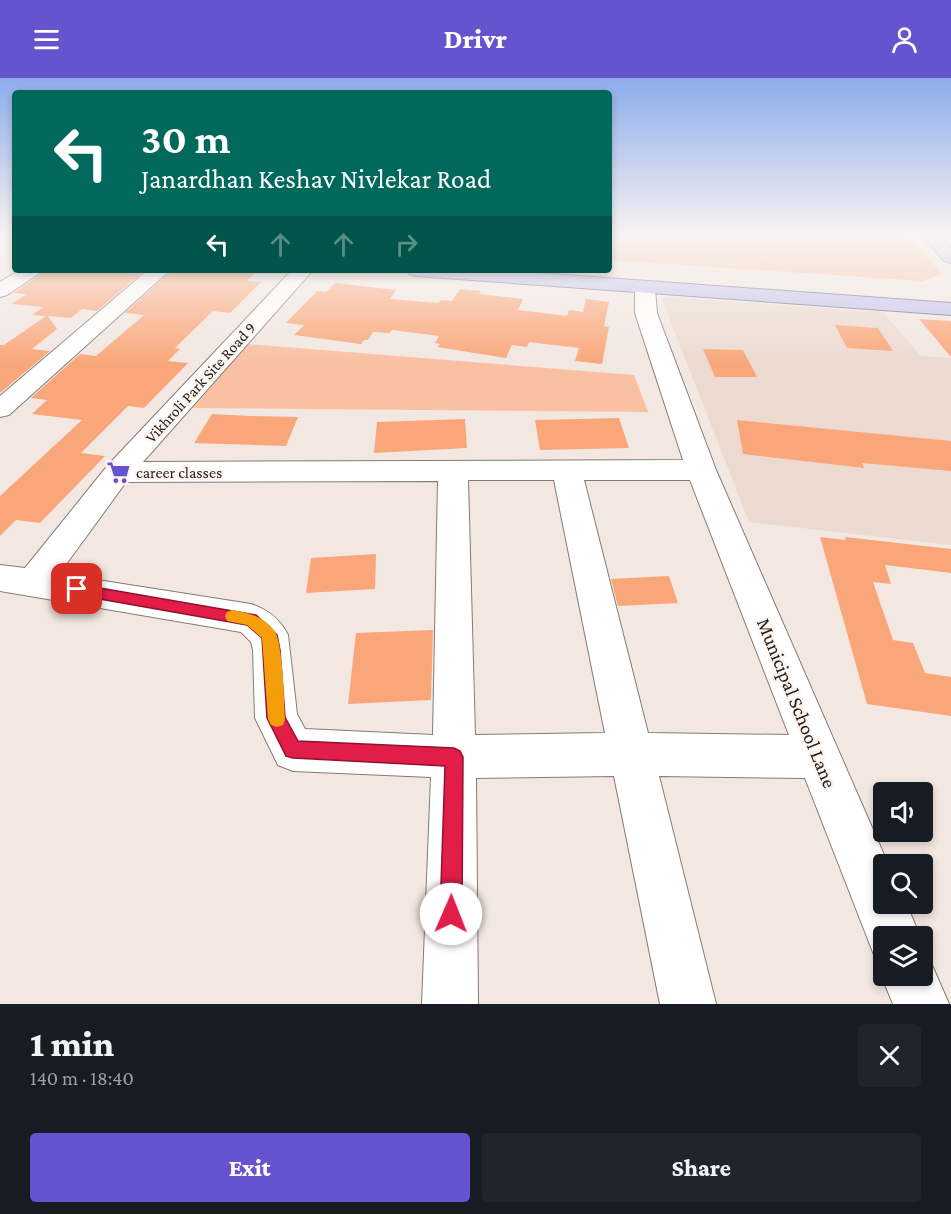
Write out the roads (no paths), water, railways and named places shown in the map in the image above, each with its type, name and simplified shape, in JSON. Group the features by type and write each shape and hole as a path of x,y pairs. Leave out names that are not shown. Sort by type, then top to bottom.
{"main road":[{"path":"508,277 951,309"},
{"path":"679,277 951,295"}],"street":[{"path":"0,291 22,277"},
{"path":"0,409 152,277"},
{"name":"Vikhroli Park Site Road 9","path":"17,580 296,277"},
{"name":"Municipal School Lane","path":"645,288 646,313 701,470 889,926"},
{"path":"118,472 701,470"},
{"path":"450,1004 454,757 453,471"},
{"path":"567,471 688,1004"},
{"path":"17,580 251,619 269,635 276,718 293,750 454,757 631,754 819,757"},
{"path":"914,986 921,1004"}],"place":[{"name":"career classes","path":"118,472"}]}
